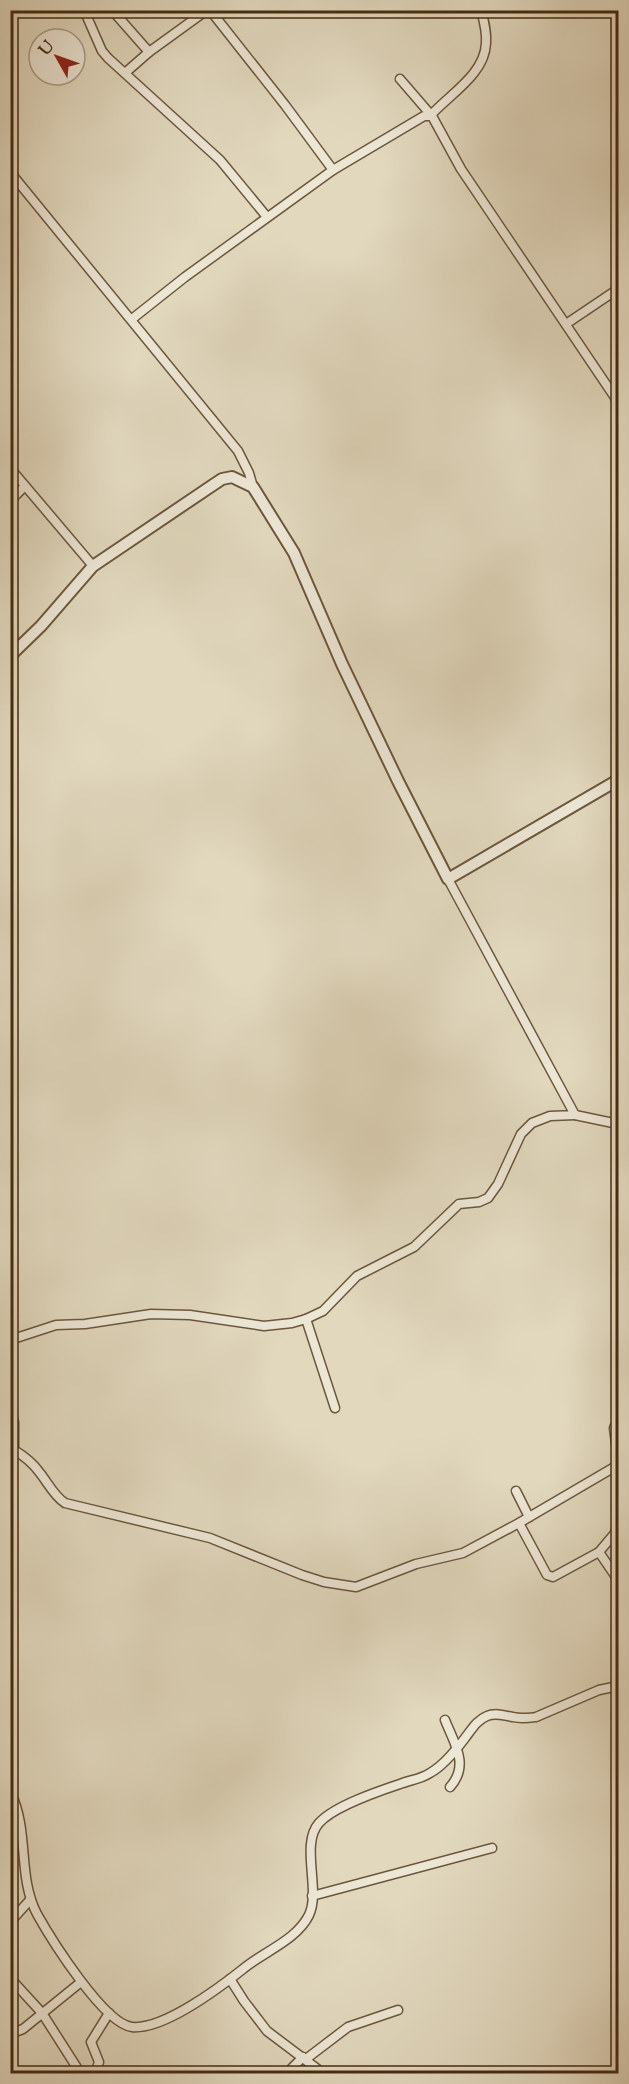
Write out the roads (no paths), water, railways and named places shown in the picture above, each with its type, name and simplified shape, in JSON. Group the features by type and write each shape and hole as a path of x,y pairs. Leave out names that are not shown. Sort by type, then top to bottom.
{"street":[{"path":"84,10 102,51 220,159 267,217"},
{"path":"112,10 149,52"},
{"path":"125,74 149,52 208,10 285,105 333,170"},
{"path":"132,319 185,277 333,170 424,116 430,115 477,69 487,42 482,10"},
{"path":"400,79 430,115 461,169 618,402"},
{"path":"10,172 238,450 253,487 294,553 342,664 398,781 575,1115"},
{"path":"566,324 618,289"},
{"path":"232,477 244,462"},
{"path":"10,468 93,566"},
{"path":"10,656 41,626 93,566 222,479 232,477 253,487"},
{"path":"10,501 25,486"},
{"path":"448,879 618,780"},
{"path":"10,1340 56,1325 85,1324 151,1314 190,1315 264,1326 306,1319 323,1311 357,1276 414,1247 459,1204 479,1202 489,1198 498,1184 520,1134 532,1123 550,1116 575,1115 618,1124"},
{"path":"306,1319 335,1408"},
{"path":"10,1408 14,1422 12,1450 39,1470 56,1496 65,1503 210,1538 302,1575 324,1582 356,1587 416,1564 463,1553 529,1518 618,1465"},
{"path":"618,1420 614,1428 618,1459"},
{"path":"516,1491 529,1518"},
{"path":"519,1523 550,1577 559,1575 599,1552 615,1533 618,1522"},
{"path":"599,1552 618,1580"},
{"path":"10,1791 21,1818 30,1900 55,1943 81,1982 108,2013 129,2027 153,2023 193,2006 304,1924 312,1906 312,1839 316,1826 323,1819 358,1799 431,1773 457,1748 477,1722 489,1714 536,1717 599,1690 618,1686"},
{"path":"445,1720 457,1748 459,1774 450,1788"},
{"path":"312,1896 492,1848"},
{"path":"10,1922 30,1900"},
{"path":"10,1978 42,2013 81,2073"},
{"path":"230,1979 267,2031 324,2073"},
{"path":"10,2034 23,2029 81,1982"},
{"path":"286,2073 348,2026 398,2010"},
{"path":"95,2073 99,2062 91,2042 108,2013"}]}
